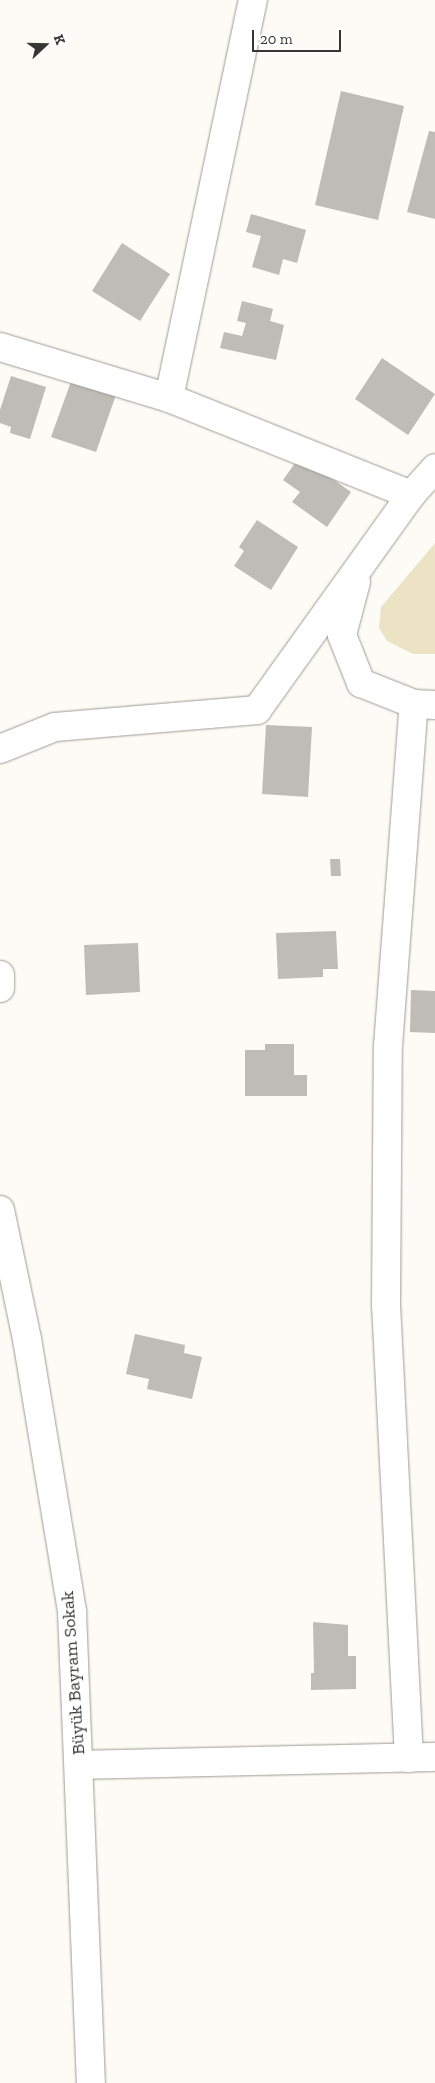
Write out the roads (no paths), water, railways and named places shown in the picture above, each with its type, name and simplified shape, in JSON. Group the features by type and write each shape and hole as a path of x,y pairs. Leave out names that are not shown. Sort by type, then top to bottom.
{"street":[{"path":"169,398 253,0"},
{"path":"0,347 169,398 411,495"},
{"path":"0,748 55,727 257,710 411,495 435,468"},
{"path":"78,1765 422,1758 386,1297 388,1046 424,704 361,683 342,636 360,566"},
{"path":"0,974 0,988"},
{"name":"Büyük Bayram Sokak","path":"0,1210 27,1339 72,1612 91,2083"}]}
